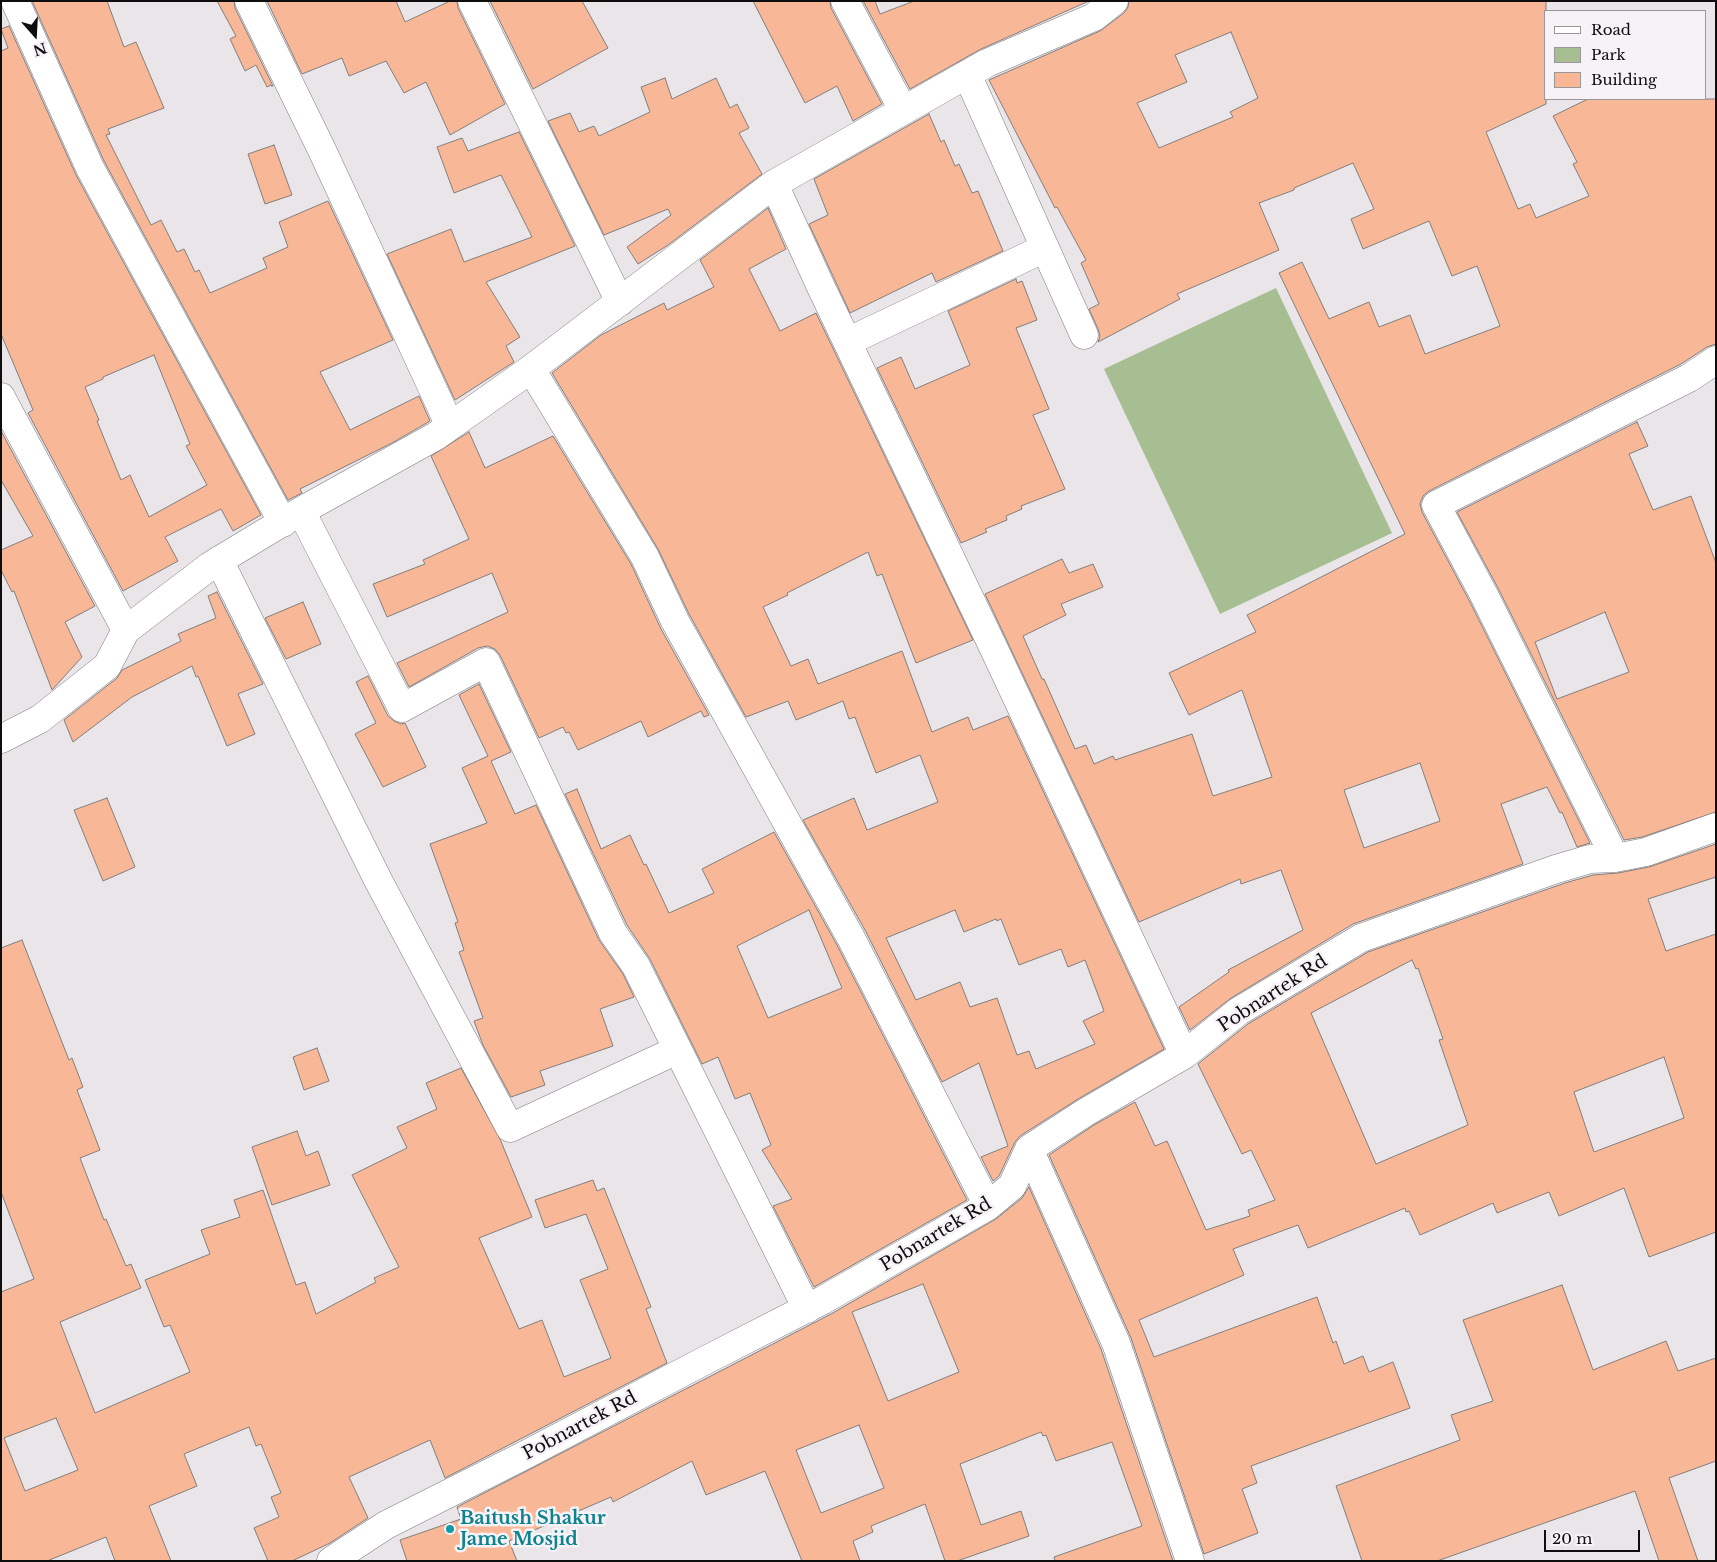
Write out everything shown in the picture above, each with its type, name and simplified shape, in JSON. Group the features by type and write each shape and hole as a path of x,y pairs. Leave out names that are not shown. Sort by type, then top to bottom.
{"street":[{"path":"15,1 90,168 402,708 486,662 613,933 636,966 807,1309"},
{"path":"249,1 321,148 450,426"},
{"path":"472,1 620,302"},
{"path":"845,1 903,110"},
{"path":"1,739 40,719 107,666 126,630 219,560 436,436 532,369 774,184 987,63 1094,18 1107,4"},
{"path":"967,74 1084,335"},
{"path":"774,184 1184,1056"},
{"path":"847,342 1045,248"},
{"path":"1615,858 1484,595 1436,505 1689,378 1716,360"},
{"path":"532,369 646,557 674,621 851,938 988,1206"},
{"path":"1,397 126,630"},
{"path":"219,560 378,880 510,1128 677,1050"},
{"name":"Pobnartek Rd","path":"331,1561 386,1525 807,1309 988,1206 1012,1186 1029,1149 1086,1112 1184,1056 1239,1011 1361,938 1556,869 1590,859 1615,858 1646,852 1716,827"},
{"path":"1029,1149 1116,1343 1190,1561"}],"green space":[{"path":"1276,288 1392,533 1220,614 1104,369"}],"building":[{"path":"32,1 107,1 124,47 136,42 164,108 108,129 110,134 106,135 151,225 161,220 177,252 184,249 195,272 199,270 210,293 267,268 263,258 288,247 279,222 328,201 393,340 320,372 350,430 419,396 430,421 392,443 300,489 302,493 288,500 104,161"},
{"path":"217,1 234,1 235,8 273,86 267,87 256,65 245,71 230,39 236,36"},
{"path":"267,1 396,1 405,22 450,1 457,1 458,8 505,104 450,135 426,82 404,93 386,61 349,76 342,58 302,74"},
{"path":"490,1 582,1 608,48 533,89"},
{"path":"753,1 830,1 831,8 882,104 853,121 837,86 805,103"},
{"path":"863,1 875,1 880,14 914,1 1089,1 981,49 910,89"},
{"path":"1129,1 1546,1 1546,10 1544,10 1544,100 1546,100 1546,104 1486,132 1518,209 1530,204 1536,218 1589,196 1573,164 1577,162 1553,116 1586,100 1716,99 1716,344 1707,347 1681,364 1429,491 1423,496 1420,504 1422,512 1470,602 1590,843 1577,847 1562,812 1560,813 1547,787 1501,804 1523,864 1353,924 1231,998 1190,1030 1179,1007 1229,972 1228,970 1303,930 1281,870 1241,884 1240,879 1139,922 985,594 1062,559 1069,573 1093,564 1103,587 1061,604 1066,615 1023,636 1075,749 1086,745 1094,764 1113,756 1115,760 1192,734 1213,796 1272,777 1242,690 1189,715 1169,673 1256,632 1247,615 1405,534 1279,273 1302,262 1329,319 1369,302 1379,327 1410,315 1425,354 1500,326 1477,266 1452,276 1429,221 1363,249 1351,219 1374,209 1353,163 1294,188 1294,190 1259,203 1279,250 1177,294 1180,299 1098,342 1100,336 1089,309 1099,304 1081,263 1086,260 1057,207 1055,208 989,80 1100,31 1124,13","holes":["1231,32 1258,98 1230,112 1233,117 1159,148 1137,103 1187,82 1175,55","1420,763 1440,821 1364,848 1344,790"]},
{"path":"9,26 76,175 261,515 233,531 221,509 165,537 178,561 123,591 28,413 33,410 1,334 1,51 8,48 1,29","holes":["154,355 190,444 186,446 207,485 149,517 130,475 121,480 85,387"]},
{"path":"665,78 672,99 716,78 730,108 737,104 749,128 739,133 762,174 668,245 638,264 627,247 671,215 668,209 604,235 548,121 570,113 579,132 594,126 599,136 650,112 641,87"},
{"path":"929,114 941,142 944,140 955,166 959,164 972,193 978,191 1003,251 936,282 932,273 850,313 809,224 828,215 814,179"},
{"path":"519,132 575,246 486,282 520,337 506,346 514,362 455,400 387,254 451,229 464,262 532,237 501,175 454,193 437,147 462,138 468,151"},
{"path":"274,145 292,195 265,204 248,154"},
{"path":"768,208 786,249 749,269 780,331 816,313 973,640 916,663 882,574 877,576 868,552 763,607 791,666 808,659 818,684 902,651 932,732 968,717 973,730 1008,716 1164,1049 1078,1099 1020,1136 1015,1142 999,1176 993,1181 981,1157 1008,1146 979,1063 942,1082 865,930 803,820 854,798 867,830 938,802 920,755 876,773 855,717 849,719 843,701 796,720 788,701 746,717 689,614 658,549 552,373 601,335 664,303 667,310 714,287 700,260","holes":["955,910 964,932 996,919 997,921 1001,919 1019,965 1061,949 1068,967 1085,960 1104,1011 1083,1021 1095,1044 1036,1069 1029,1051 1017,1055 997,998 970,1007 960,982 916,1000 886,938"]},
{"path":"1016,279 1017,283 1022,281 1037,320 1016,328 1049,409 1033,415 1065,489 1021,506 1022,509 1006,516 1007,520 985,529 987,532 961,543 877,368 901,357 915,389 970,365 948,311"},
{"path":"1637,422 1648,446 1629,454 1653,510 1691,496 1716,563 1716,812 1642,837 1624,840 1498,588 1457,512","holes":["1605,612 1629,672 1557,699 1535,642"]},
{"path":"1,431 95,606 65,622 82,657 52,690 14,591 12,592 1,570 1,550 33,536 1,480"},
{"path":"469,432 485,468 553,436 631,564 661,629 709,715 704,717 701,711 648,737 641,721 578,750 569,732 566,733 563,727 539,738 500,655 495,649 487,646 478,648 409,687 397,663 508,612 492,573 387,617 373,584 425,564 423,560 469,539 431,456"},
{"path":"217,592 263,684 238,694 255,734 227,746 192,666 132,697 73,742 64,720 117,678 122,670 181,641 178,634 216,618 208,596"},
{"path":"303,602 321,644 286,659 265,618"},
{"path":"368,676 388,716 401,724 405,723 426,767 383,787 355,734 376,723 356,682"},
{"path":"479,684 511,752 491,761 515,814 536,805 599,940 623,974 634,997 600,1009 613,1046 540,1071 545,1085 511,1097 483,1045 474,1021 483,1018 459,952 464,950 455,923 458,922 430,844 487,823 462,768 488,756 459,695"},
{"path":"577,789 601,849 630,835 669,913 714,893 702,869 774,832 837,945 967,1200 814,1287 773,1206 792,1199 762,1150 771,1145 750,1093 735,1099 718,1057 702,1064 650,959 627,925 565,794","holes":["809,910 842,988 768,1018 737,946"]},
{"path":"107,798 135,867 103,881 74,810"},
{"path":"1716,844 1716,877 1648,899 1666,951 1716,934 1716,1232 1649,1257 1624,1188 1559,1216 1549,1192 1497,1213 1493,1203 1420,1235 1409,1211 1406,1212 1405,1208 1308,1248 1298,1225 1233,1249 1244,1275 1139,1320 1154,1357 1317,1297 1333,1343 1336,1341 1344,1364 1363,1356 1369,1372 1393,1362 1410,1408 1251,1466 1257,1483 1242,1489 1258,1533 1204,1554 1131,1338 1049,1155 1094,1125 1135,1102 1155,1146 1167,1141 1206,1230 1250,1216 1248,1210 1275,1200 1251,1150 1242,1154 1198,1064 1248,1024 1368,952 1565,883 1593,875 1618,873 1649,867","holes":["1412,960 1416,969 1418,968 1443,1039 1439,1040 1468,1125 1376,1164 1311,1013","1664,1057 1684,1118 1594,1152 1574,1092"]},
{"path":"22,940 69,1060 72,1058 83,1087 77,1090 100,1150 80,1158 104,1220 106,1219 126,1266 131,1264 141,1288 60,1322 95,1413 190,1372 170,1325 164,1327 145,1280 210,1254 201,1230 240,1217 234,1200 263,1190 296,1285 305,1282 316,1314 376,1282 374,1278 399,1267 352,1175 407,1148 397,1127 437,1109 426,1083 461,1068 500,1139 532,1217 479,1238 519,1329 542,1320 564,1377 611,1358 580,1280 608,1269 586,1214 545,1228 535,1200 593,1180 597,1191 604,1188 651,1307 646,1309 667,1363 445,1478 430,1440 349,1477 368,1518 330,1543 292,1561 268,1561 254,1528 279,1517 271,1497 281,1493 261,1444 256,1446 249,1427 184,1454 197,1486 149,1506 171,1561 115,1561 106,1537 47,1561 1,1561 1,1292 34,1279 1,1192 1,948","holes":["56,1418 78,1470 25,1491 4,1438"]},
{"path":"317,1048 329,1081 304,1090 293,1057"},
{"path":"297,1131 306,1156 318,1151 330,1185 272,1205 252,1147"},
{"path":"1029,1187 1101,1349 1173,1561 1055,1561 1054,1557 1142,1526 1112,1442 1056,1461 1046,1435 1043,1436 1041,1432 960,1464 981,1525 1021,1511 1029,1536 957,1561 945,1561 925,1504 871,1526 873,1532 853,1541 860,1561 802,1561 765,1471 706,1495 692,1461 613,1502 611,1497 509,1541 517,1561 407,1561 400,1540 461,1519 457,1507 831,1314 996,1219 1022,1198","holes":["923,1284 959,1372 888,1401 852,1312","859,1425 884,1488 821,1513 796,1450"]},
{"path":"1562,1285 1593,1370 1666,1341 1678,1371 1716,1358 1716,1461 1669,1478 1698,1561 1659,1561 1635,1491 1437,1561 1362,1561 1336,1486 1460,1440 1451,1415 1493,1401 1463,1320"}],"place":[{"name":"Baitush Shakur Jame Mosjid","path":"450,1529"}]}
